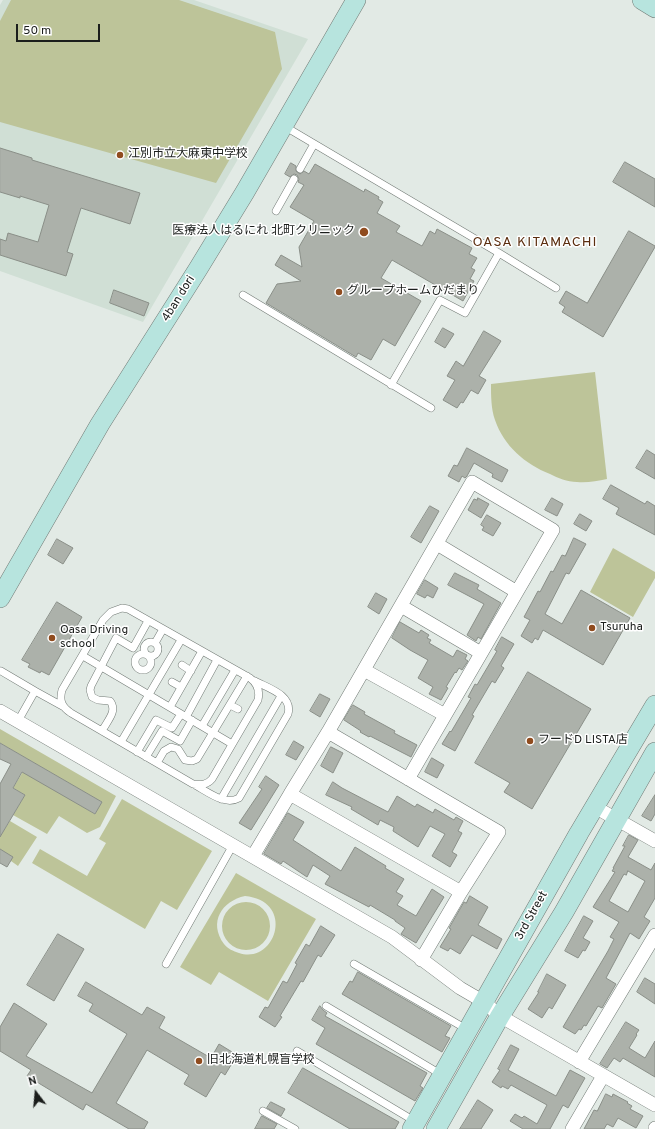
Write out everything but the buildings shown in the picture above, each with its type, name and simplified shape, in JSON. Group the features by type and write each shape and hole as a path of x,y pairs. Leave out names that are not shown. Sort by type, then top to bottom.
{"street":[{"name":"4ban dori","path":"0,598 100,424 198,269 284,126 356,0"},
{"path":"642,0 655,8"},
{"path":"253,856 328,732 472,482 553,530 408,779"},
{"path":"437,544 517,592"},
{"path":"401,606 481,653"},
{"path":"364,670 445,715"},
{"name":"3rd Street","path":"414,1125 595,807 655,705"},
{"path":"0,711 392,937 460,988 484,1002 500,1016 655,1105"},
{"path":"328,732 499,832 461,892 421,960"},
{"name":"3rd Street","path":"436,1129 500,1016 564,912 655,752"},
{"path":"290,794 461,892"},
{"path":"595,807 655,841"},
{"path":"579,1062 655,936"},
{"path":"572,1129 603,1076"}],"lane":[{"path":"284,126 556,288"},
{"path":"300,169 314,144"},
{"path":"276,211 294,179"},
{"path":"391,384 440,300 465,313 499,253"},
{"path":"243,295 431,408"},
{"path":"1,671 193,784 221,799 231,801 239,798 288,714 289,706 285,698 282,696 128,609 122,608 111,612 103,620 62,690 60,699 64,707"},
{"path":"102,731 113,709 110,701 95,699 90,694 91,686 116,638 133,648 148,621"},
{"path":"155,643 163,629"},
{"path":"121,742 181,640"},
{"path":"150,666 150,661 144,651 146,644 150,642 155,643"},
{"path":"150,666 141,670 136,665 137,658 141,655 151,657 157,654 158,647 155,643"},
{"path":"170,707 202,651"},
{"path":"83,656 232,744"},
{"path":"146,757 162,730 180,741 186,717 217,660"},
{"path":"182,665 191,671"},
{"path":"150,666 161,673"},
{"path":"202,726 235,670"},
{"path":"157,763 166,749 171,747 178,749 185,760 195,760 199,756 248,677"},
{"path":"193,784 201,785 210,782 258,700 259,694 257,687 248,677"},
{"path":"172,682 181,687"},
{"path":"18,721 35,691"},
{"path":"221,799 282,696"},
{"path":"230,705 238,709"},
{"path":"137,752 156,720 172,728 186,717"},
{"path":"166,964 233,845"},
{"path":"354,964 468,1030"},
{"path":"326,1006 443,1075"},
{"path":"297,1051 414,1125"},
{"path":"263,1111 294,1129"}],"shaded area":[{"name":"江別市立大麻東中学校","path":"3,0 194,0 308,39 143,322 0,271 0,5"}],"green space":[{"path":"11,0 179,0 275,32 282,69 216,183 0,122 0,21"},
{"path":"595,372 607,479 584,482 566,481 532,465 516,453 504,438 495,420 492,407 491,384"},
{"path":"613,548 655,572 655,578 633,617 590,592"},
{"path":"0,729 116,796 100,827 87,833 59,816 47,834 13,815 25,795 13,788 24,770 95,814 101,802 0,743"},
{"path":"122,799 212,851 177,910 161,901 145,929 32,863 40,849 87,876 106,843 99,839"},
{"path":"10,821 37,837 18,866 0,849 0,828 4,830"},
{"path":"236,873 316,919 268,1001 219,972 211,985 180,967","holes":["245,896 261,900 271,909 275,919 275,931 271,942 263,950 252,954 239,953 229,949 219,936 217,928 220,914 230,903"]},
{"path":"241,902 251,902 263,909 270,921 270,931 263,943 251,950 241,950 233,946 226,939 222,931 222,921 226,913 233,906"}],"place":[{"name":"江別市立大麻東中学校","path":"120,155"},
{"name":"医療法人はるにれ 北町クリニック","path":"364,232"},
{"name":"グループホームひだまり","path":"339,292"},
{"name":"Tsuruha","path":"592,628"},
{"name":"Oasa Driving school","path":"52,638"},
{"name":"フードD LISTA店","path":"530,741"},
{"name":"旧北海道札幌盲学校","path":"199,1061"}],"district":[{"name":"OASA KITAMACHI","path":"535,243"}]}
